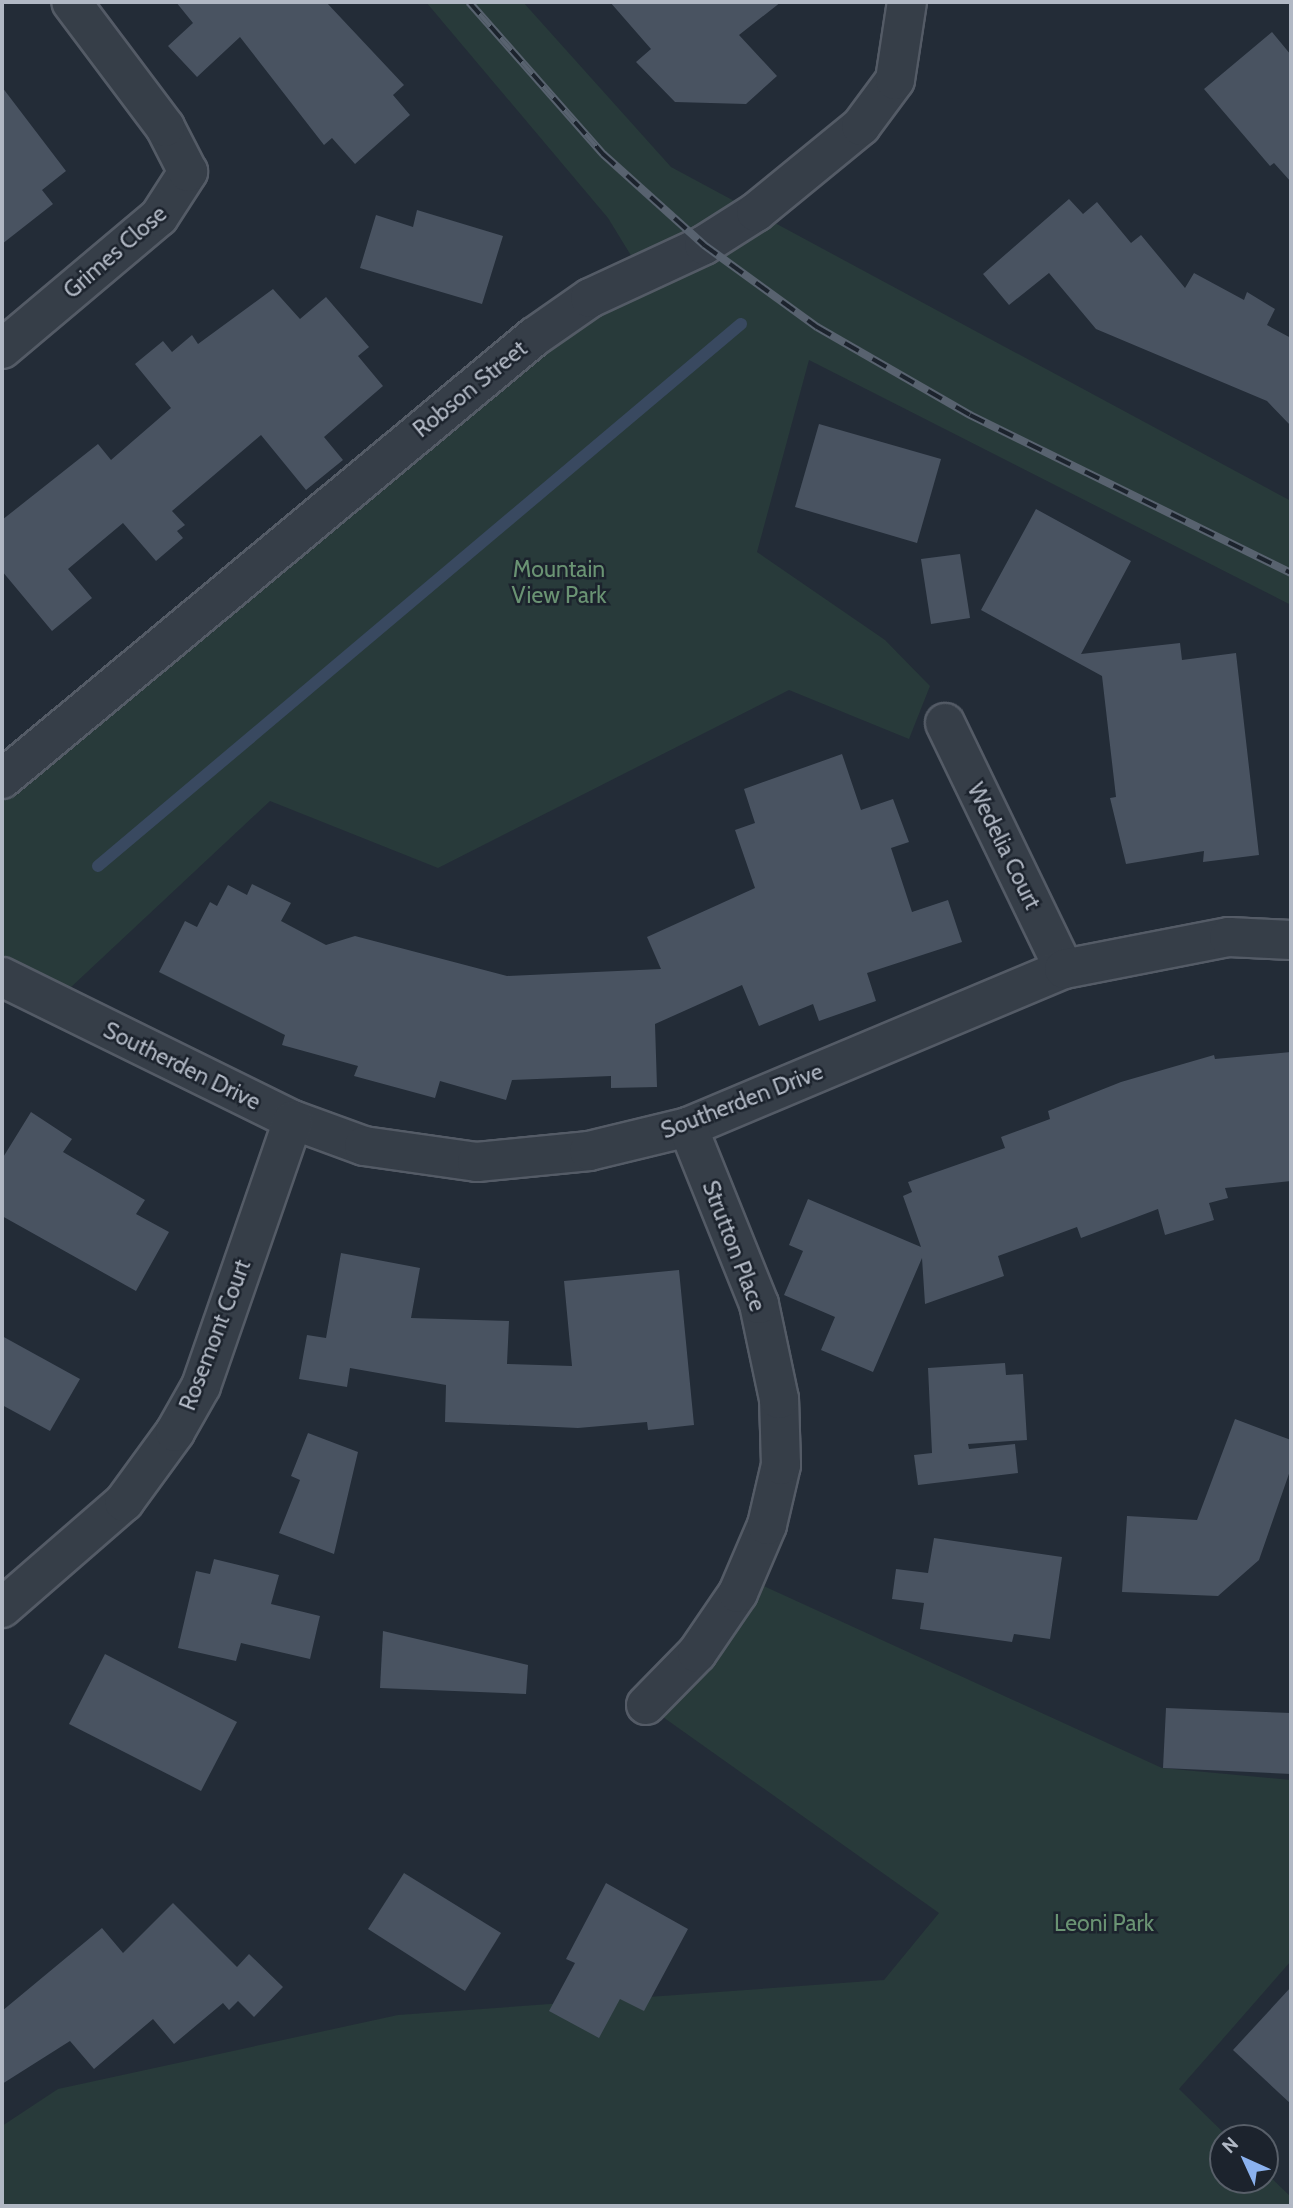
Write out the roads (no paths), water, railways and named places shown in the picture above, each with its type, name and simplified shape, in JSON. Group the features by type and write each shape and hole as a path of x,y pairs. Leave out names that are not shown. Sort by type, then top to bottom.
{"street":[{"name":"Grimes Close","path":"2,349 159,217 188,172 165,127 71,2"},
{"name":"Robson Street","path":"2,779 534,337 590,298 704,245 745,219 852,133 883,103 895,80 907,2"},
{"name":"Wedelia Court","path":"945,723 1064,969"},
{"name":"Southerden Drive","path":"2,977 293,1120 364,1146 477,1163 589,1151 688,1127 1064,969 1216,938 1291,940"},
{"name":"Rosemont Court","path":"2,1608 124,1502 175,1432 201,1386 293,1120"},
{"name":"Strutton Place","path":"646,1705 697,1653 738,1592 767,1525 781,1465 779,1399 760,1304 688,1127"}],"waterway":[{"path":"98,866 741,324"}],"railway":[{"path":"469,2 603,154 704,245 817,327 970,415 1291,573"}],"park label":[{"name":"Mountain View Park","path":"559,582"},
{"name":"Leoni Park","path":"1104,1923"}]}
